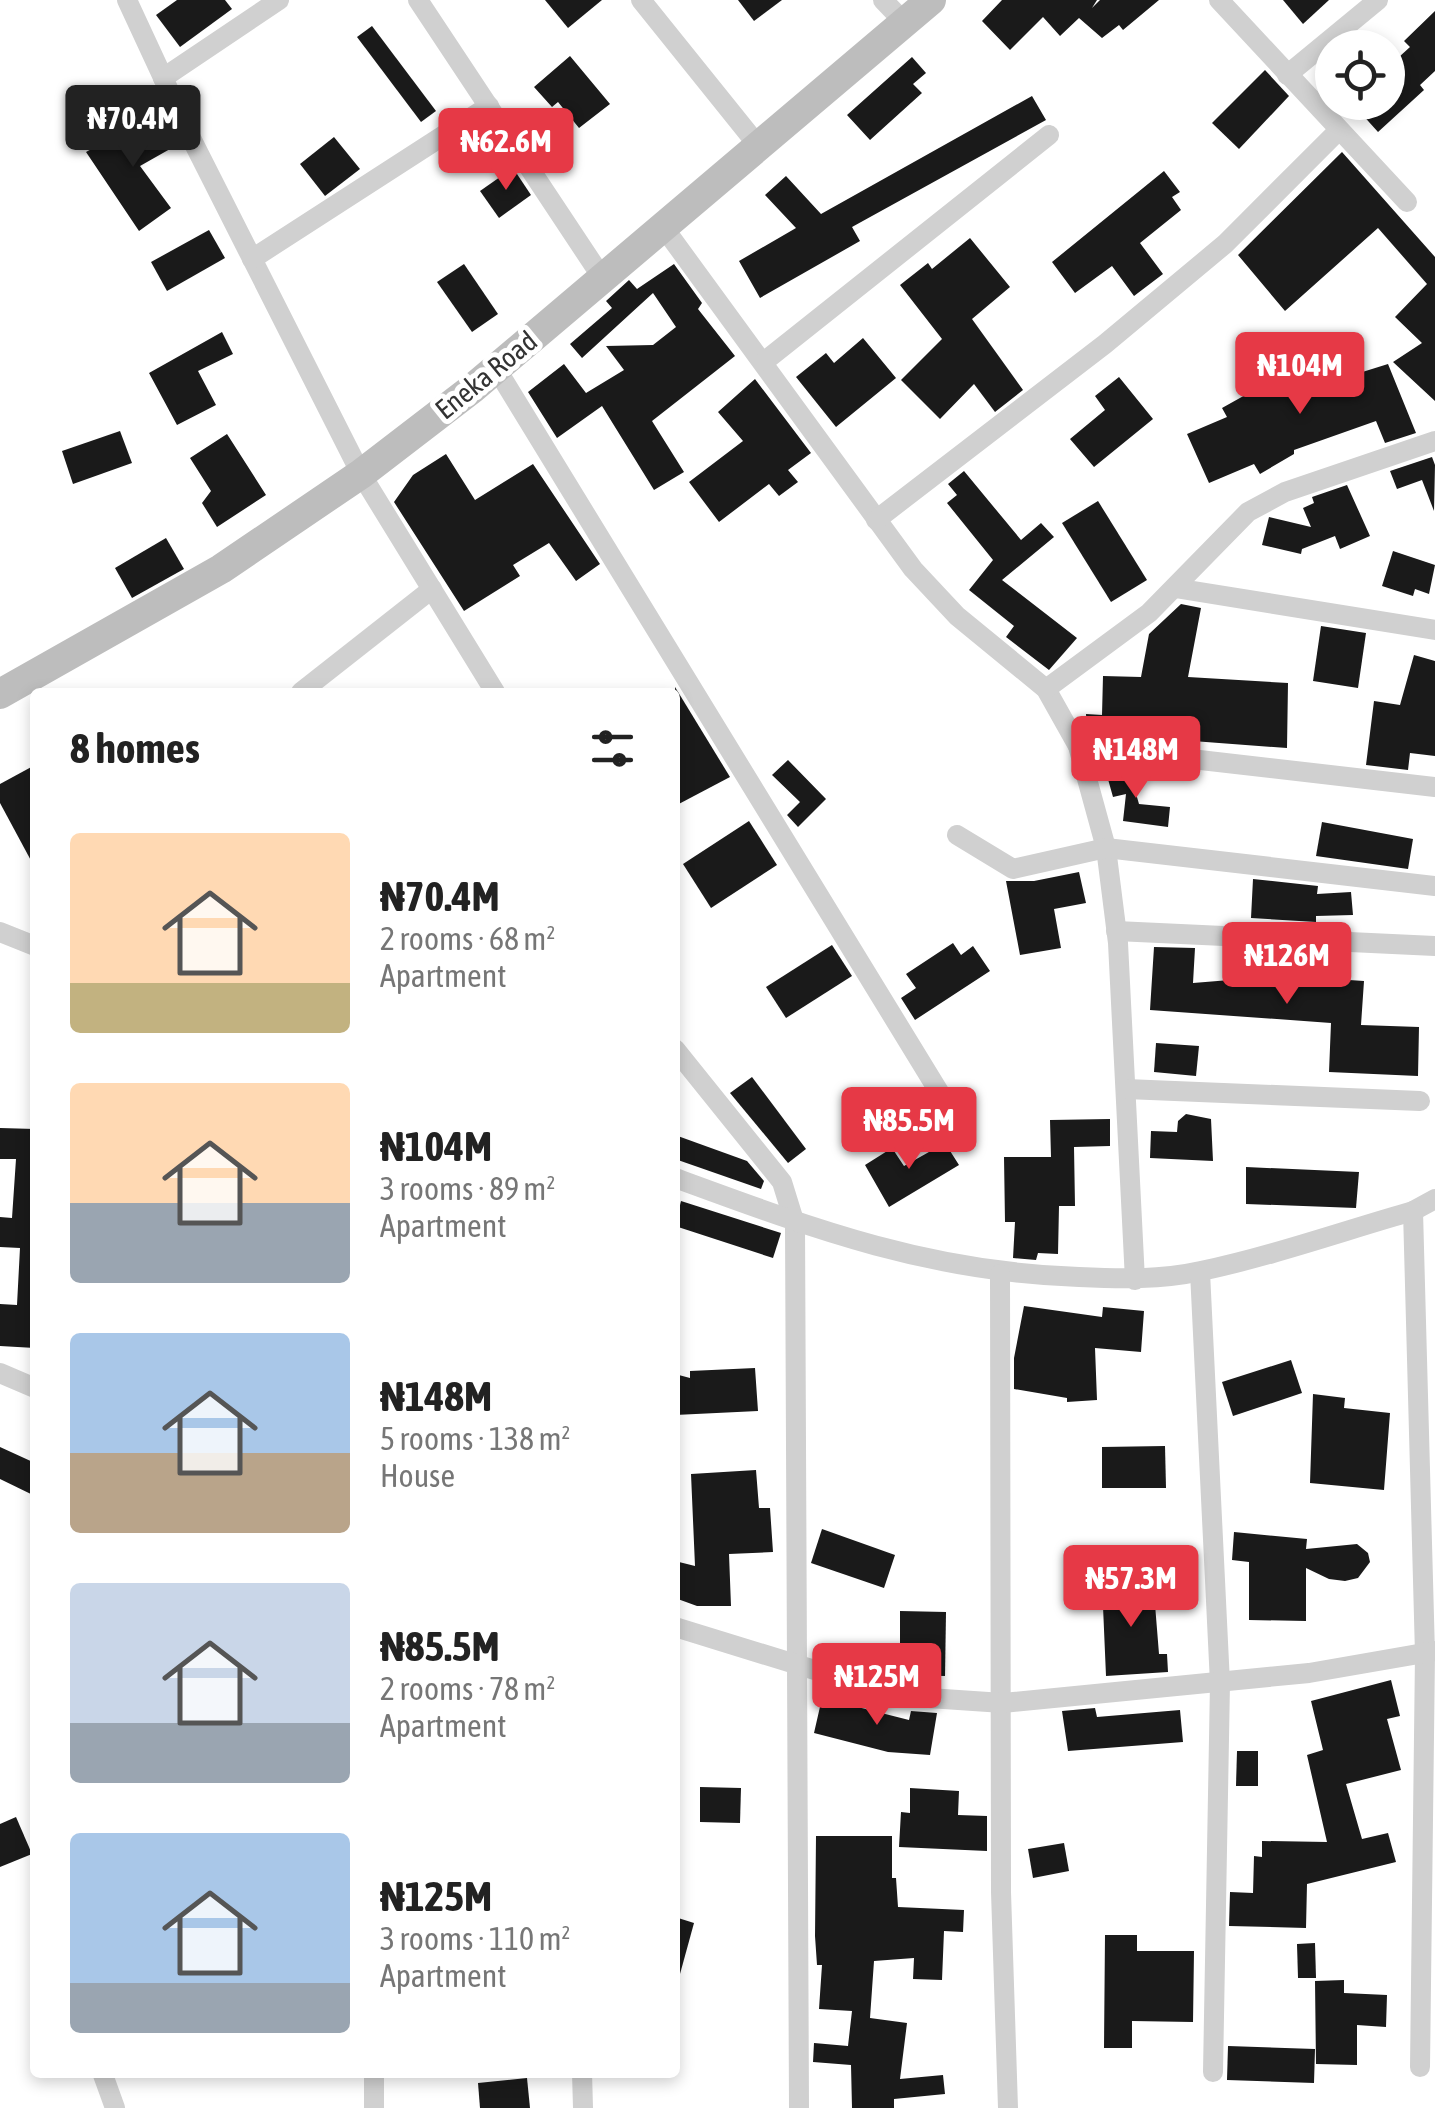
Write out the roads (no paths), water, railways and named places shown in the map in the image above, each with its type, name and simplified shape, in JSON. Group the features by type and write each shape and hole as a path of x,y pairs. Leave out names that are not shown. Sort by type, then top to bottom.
{"main road":[{"name":"Eneka Road","path":"0,694 221,570 361,474 496,368 931,0"}],"street":[{"path":"127,0 252,260 361,474 493,688"},
{"path":"163,78 279,0"},
{"path":"418,0 603,279"},
{"path":"641,0 760,148"},
{"path":"884,0 905,23"},
{"path":"1219,0 1407,202"},
{"path":"1286,74 1378,0"},
{"path":"252,260 489,106"},
{"path":"876,520 1105,344 1225,244 1338,131"},
{"path":"765,361 1049,135"},
{"path":"664,228 765,361 913,569 957,616 1046,690 1078,746 1106,848 1116,931 1135,1280"},
{"path":"496,368 944,1100"},
{"path":"1046,690 1092,659 1175,588 1248,512 1285,492 1435,441"},
{"path":"1175,588 1435,630"},
{"path":"306,688 432,589"},
{"path":"1078,746 1435,787"},
{"path":"957,835 1013,869 1106,848 1435,886"},
{"path":"1116,931 1435,946"},
{"path":"0,932 30,944"},
{"path":"680,1055 782,1182 795,1224 799,2108"},
{"path":"1126,1089 1420,1101"},
{"path":"680,1180 795,1224 1000,1274 1135,1280 1200,1272 1413,1211 1435,1199"},
{"path":"1413,1211 1430,1653 1420,2067"},
{"path":"1200,1272 1220,1683 1213,2072"},
{"path":"1000,1274 1004,1702 1001,1892 1008,2108"},
{"path":"0,1373 30,1386"},
{"path":"680,1629 898,1696 1004,1702 1220,1683 1430,1653"},
{"path":"104,2078 114,2108"},
{"path":"374,2078 374,2108"},
{"path":"582,2078 583,2108"}]}
